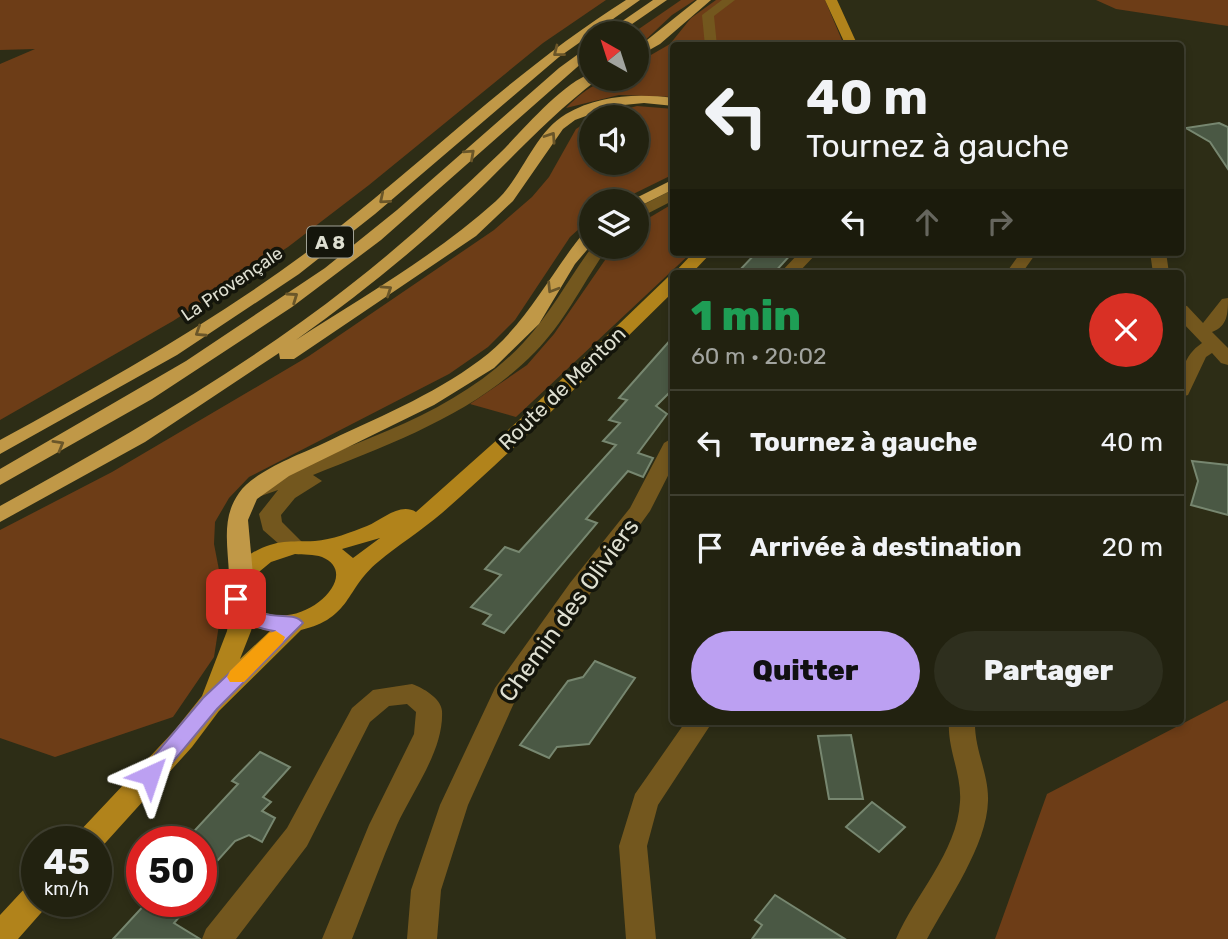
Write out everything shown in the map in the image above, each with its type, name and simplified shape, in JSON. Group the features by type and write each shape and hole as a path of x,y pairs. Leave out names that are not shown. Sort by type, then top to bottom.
{"highway":[{"name":"La Provençale","path":"0,449 167,353 254,296 383,200 564,47 634,0"},
{"path":"629,21 661,0"},
{"path":"649,47 688,10 705,0"},
{"name":"A 8","path":"0,478 171,378 327,274 376,236 579,59"},
{"path":"138,438 249,366 355,290 457,202 579,87"},
{"path":"0,516 263,370 470,233 508,198 558,126 567,119 591,107 621,100 670,102"},
{"path":"649,196 670,185"},
{"path":"241,575 237,520 248,495 282,471 427,401 487,364 533,320 579,249"}],"main road":[{"path":"831,0 850,42"},
{"path":"685,270 700,256"},
{"name":"Route de Menton","path":"349,575 362,561 433,510 523,428 670,285"},
{"name":"Route de Menton","path":"321,547 376,531 449,493"},
{"path":"295,545 321,547 337,554 346,564 349,575 347,588 339,601 325,611 293,623 271,624 242,610 236,599 235,587 241,575 264,555 295,545"},
{"path":"210,704 239,631 242,610"},
{"path":"103,826 183,739 210,704 293,623"},
{"path":"0,937 21,914"}],"street":[{"path":"711,42 708,15 729,0"},
{"path":"649,208 670,196"},
{"path":"791,270 806,256"},
{"path":"295,545 271,524 270,514 287,493 474,391 529,348 592,259"},
{"path":"1184,384 1206,337 1228,303"},
{"path":"1184,313 1228,359"},
{"path":"248,495 396,433"},
{"name":"Chemin des Oliviers","path":"422,939 426,890 454,805 508,688 578,589 639,511 670,451"},
{"path":"217,939 297,837 361,715 382,697 412,694 429,708 427,734 383,825 337,939"},
{"path":"641,939 633,846 645,803 697,725"},
{"path":"911,939 968,831 974,802 962,725"}],"shaded area":[{"path":"0,0 606,0 543,43 369,185 288,247 173,321 0,420 0,64 35,49 0,50"},
{"path":"681,0 695,0 672,15 649,37 649,22"},
{"path":"716,0 825,0 843,42 672,42 691,18"},
{"path":"1096,0 1228,0 1228,26 1116,9"},
{"path":"670,44 670,97 619,95 566,108 583,93 649,91 649,56"},
{"path":"649,107 670,109 670,176 643,189 579,189 579,229 570,237 515,320 488,347 449,374 249,477 229,498 215,522 214,544 219,570 213,598 221,612 214,657 173,717 55,757 0,738 0,530 112,472 309,356 494,230 532,197 549,177 579,127 579,175 649,175"},
{"path":"670,205 670,256 688,256 516,417 470,404 527,365 554,334 606,259 649,259 649,218"},
{"path":"1228,700 1228,939 995,939 1047,794"}],"building":[{"path":"1219,123 1228,127 1228,169 1210,142 1186,128"},
{"path":"753,256 789,256 777,270 740,270"},
{"path":"670,341 670,392 656,406 667,414 638,453 653,458 643,477 628,471 586,519 597,523 504,633 483,624 491,615 471,607 501,575 485,569 505,547 519,552 616,445 603,441 620,423 609,420 627,400 619,398"},
{"path":"1192,461 1228,465 1228,515 1191,505 1198,481"},
{"path":"595,661 635,678 589,744 557,747 549,758 520,745 568,681 583,677"},
{"path":"851,735 863,799 829,799 818,736"},
{"path":"260,752 290,767 263,797 271,802 262,811 275,818 262,842 249,835 235,841 217,861 217,826 199,826 238,784 232,781"},
{"path":"872,802 905,827 879,852 846,827"},
{"path":"775,895 845,939 752,939 762,925 755,920"},
{"path":"133,917 179,917 174,923 200,939 113,939"}],"slow traffic":[{"path":"237,677 276,637"}],"route":[{"path":"150,775 210,704 293,623 271,624 254,618 242,610 236,599"}]}
